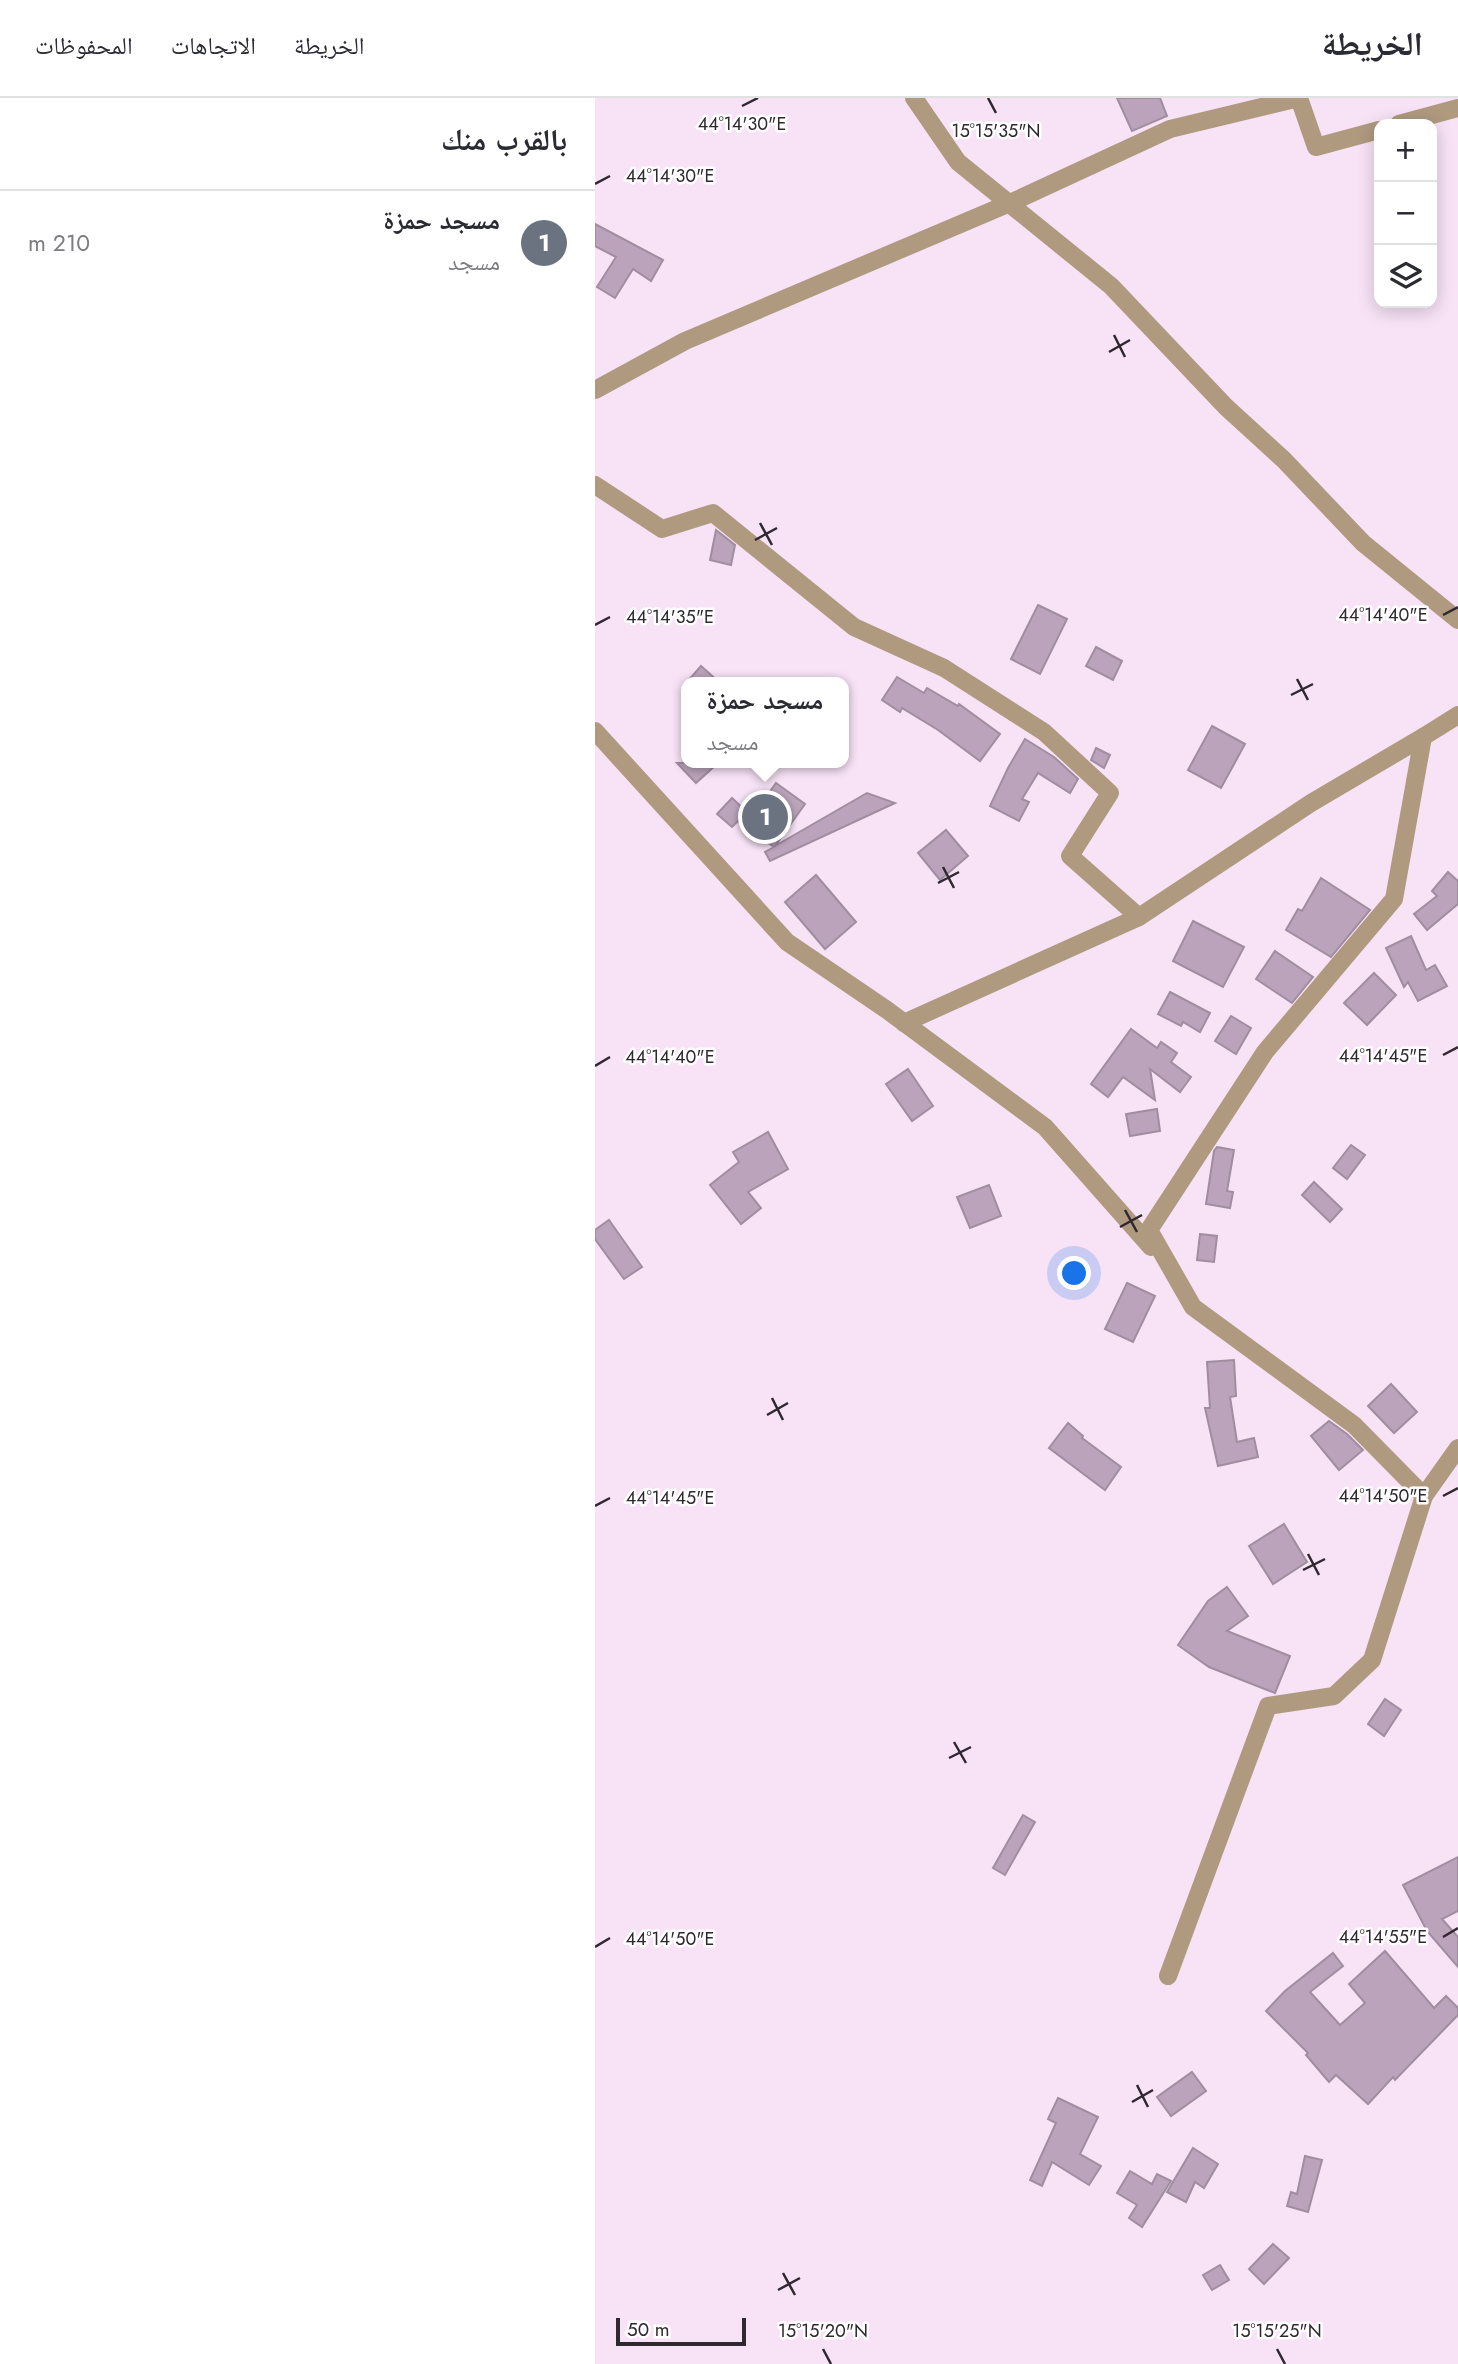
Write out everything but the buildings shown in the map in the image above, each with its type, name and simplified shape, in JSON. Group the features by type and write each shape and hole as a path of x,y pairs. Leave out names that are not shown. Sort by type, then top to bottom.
{"street":[{"path":"914,98 958,162 1111,286 1226,407 1284,460 1363,543 1458,620"},
{"path":"595,390 685,341 1010,204 1170,129 1299,98 1316,147 1374,131"},
{"path":"1417,119 1458,108"},
{"path":"595,485 662,529 713,513 854,627 944,668 1044,732 1110,793 1070,856 1139,917"},
{"path":"904,1023 1139,917 1311,803 1458,715"},
{"path":"595,731 787,942 904,1023 1045,1127 1172,1270"},
{"path":"1423,737 1394,899 1265,1052 1149,1230 1193,1307 1354,1425 1423,1496"},
{"path":"1168,1976 1268,1706 1334,1696 1372,1660 1423,1496 1458,1448"}],"place":[{"name":"مسجد حمزة","path":"765,817"}]}
